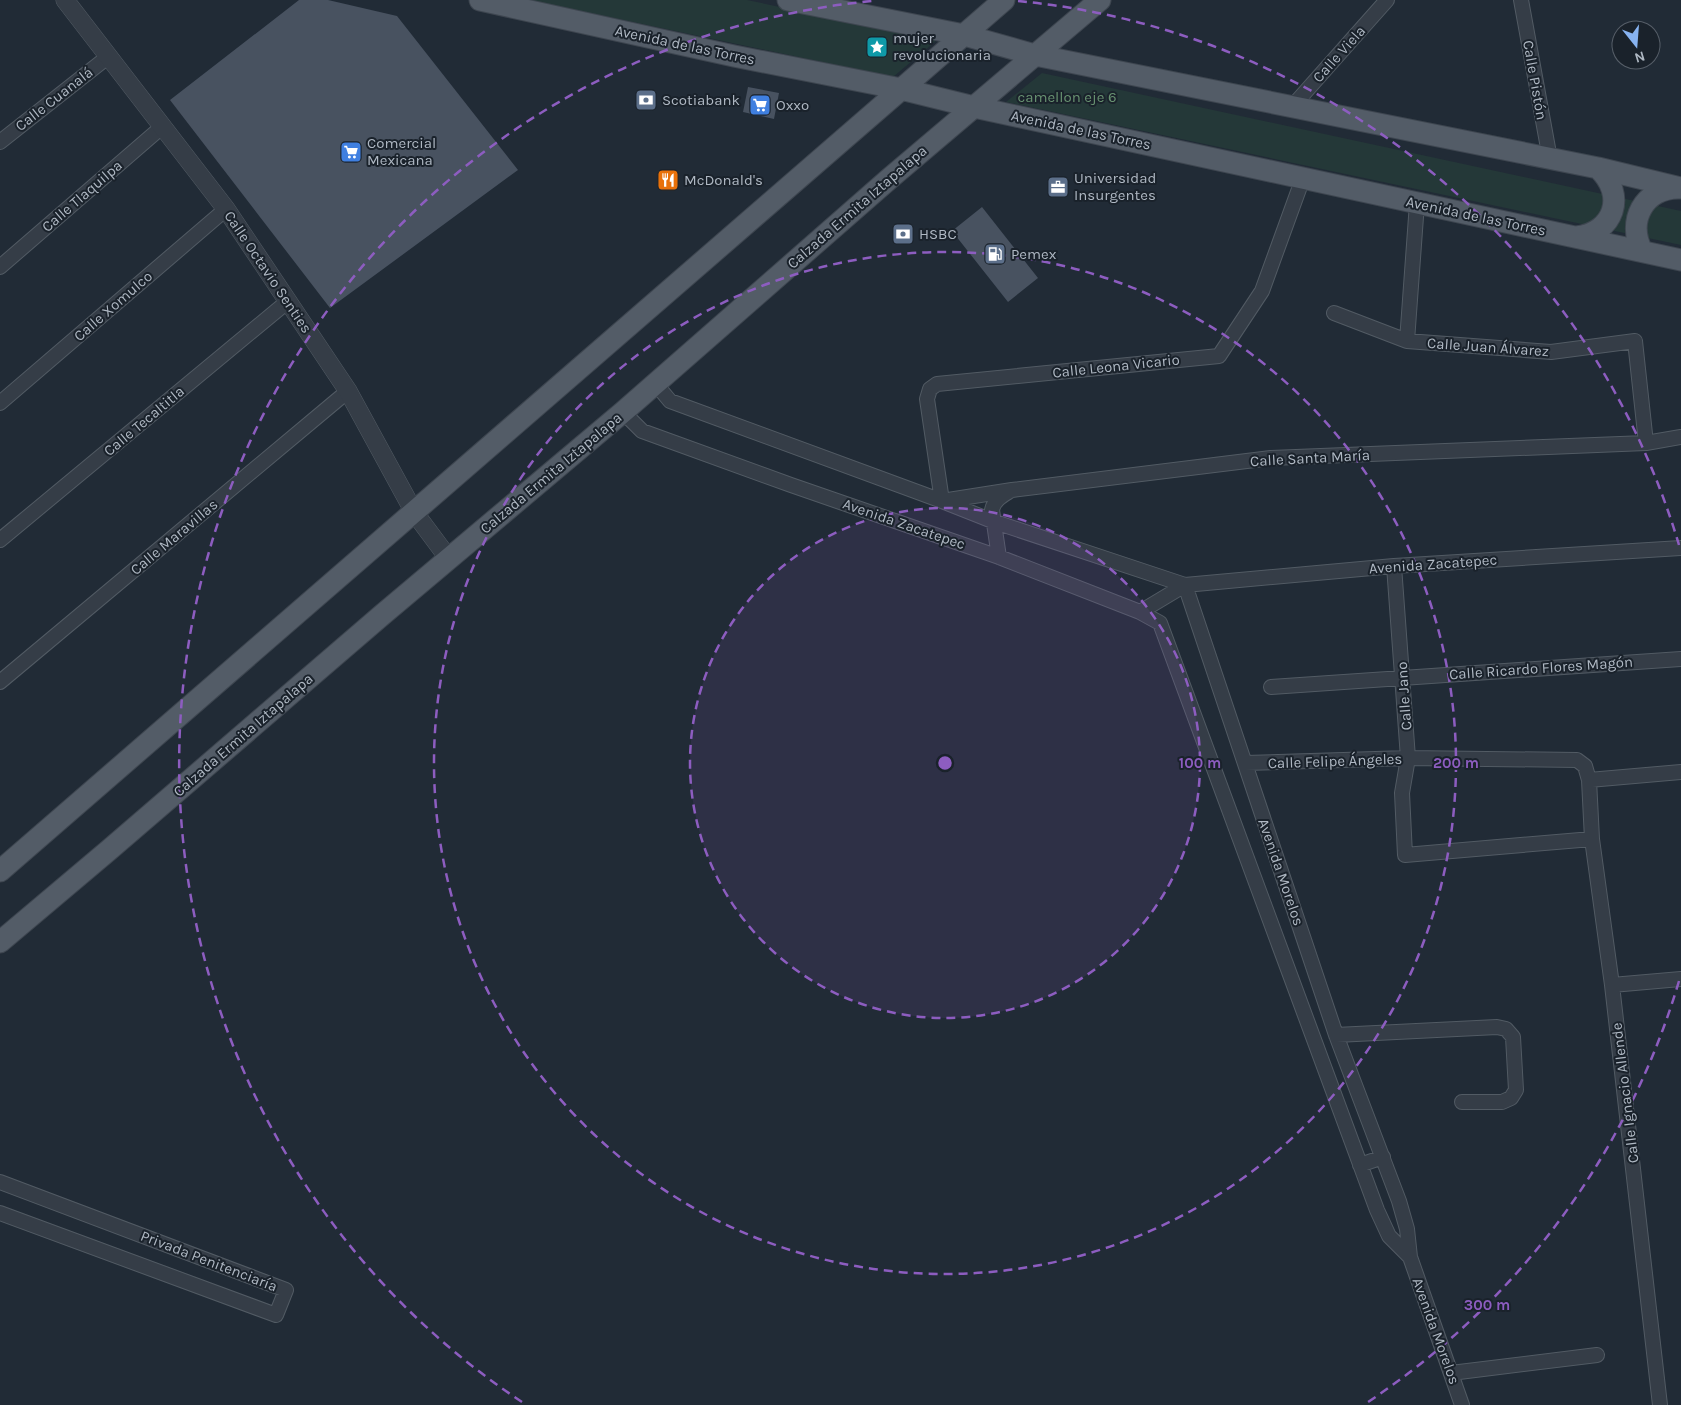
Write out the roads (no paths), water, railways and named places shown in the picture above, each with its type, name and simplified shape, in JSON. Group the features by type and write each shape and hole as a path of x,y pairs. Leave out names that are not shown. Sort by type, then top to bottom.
{"main road":[{"name":"Avenida de las Torres","path":"480,0 734,56 901,89 974,107 1681,260"},
{"path":"788,0 964,35 1036,55 1291,108 1598,168 1681,188"},
{"path":"0,871 1004,0"},
{"name":"Calzada Ermita Iztapalapa","path":"4,931 623,412 809,248 1100,0"},
{"path":"1576,238 1595,232 1603,226 1613,210 1614,191 1605,175 1598,168"},
{"path":"1642,251 1636,234 1636,225 1641,208 1654,195 1671,188 1681,188"}],"street":[{"name":"Calle Octavio Senties","path":"65,0 226,209 348,391 414,512 449,559"},
{"name":"Calle Viela","path":"1291,108 1387,0"},
{"name":"Calle Pistón","path":"1521,0 1550,159"},
{"name":"Calle Cuanalá","path":"0,142 109,56"},
{"name":"Calle Tlaquilpa","path":"0,267 163,126"},
{"name":"Calle Leona Vicario","path":"942,501 928,399 930,389 937,384 1219,356 1262,291 1303,178"},
{"name":"Calle Juan Álvarez","path":"1417,203 1407,342 1550,352 1635,341 1646,443"},
{"name":"Calle Xomulco","path":"0,403 226,209"},
{"name":"Calle Tecaltitla","path":"0,540 287,302"},
{"path":"1334,313 1407,342"},
{"name":"Avenida Zacatepec","path":"655,383 670,401 995,522 1185,585 1394,566 1681,548"},
{"name":"Calle Maravillas","path":"0,682 348,391"},
{"name":"Avenida Zacatepec","path":"623,412 642,431 999,557 1140,612 1185,585"},
{"name":"Calle Santa María","path":"942,501 1012,490 1271,458 1646,443 1681,437"},
{"path":"999,557 992,510 993,505 1012,490"},
{"name":"Calle Jano","path":"1394,566 1408,758 1402,793 1405,855 1592,839"},
{"name":"Avenida Morelos","path":"1185,585 1336,1035 1383,1157 1407,1229 1410,1257 1462,1405"},
{"name":"Avenida Morelos","path":"1140,612 1160,623 1377,1210 1389,1236 1410,1257"},
{"name":"Calle Ricardo Flores Magón","path":"1271,687 1681,659"},
{"name":"Calle Felipe Ángeles","path":"1245,763 1408,758 1577,760 1585,766 1589,780"},
{"path":"1589,780 1681,772"},
{"name":"Calle Ignacio Allende","path":"1589,780 1592,839 1612,985 1660,1405"},
{"path":"1612,985 1681,979"},
{"path":"1336,1035 1496,1027 1506,1029 1513,1037 1516,1090 1511,1098 1502,1102 1462,1102"},
{"path":"1360,1165 1383,1157"},
{"name":"Privada Penitenciaría","path":"0,1182 286,1290 276,1315 0,1213"},
{"path":"1451,1373 1597,1355"}],"place":[{"name":"mujer revolucionaria","path":"877,47"},
{"name":"Scotiabank","path":"646,100"},
{"name":"Oxxo","path":"760,105"},
{"name":"Comercial Mexicana","path":"351,152"},
{"name":"McDonald's","path":"668,180"},
{"name":"Universidad Insurgentes","path":"1058,187"},
{"name":"HSBC","path":"903,234"},
{"name":"Pemex","path":"995,254"}],"park label":[{"name":"camellon eje 6","path":"1067,97"}]}
